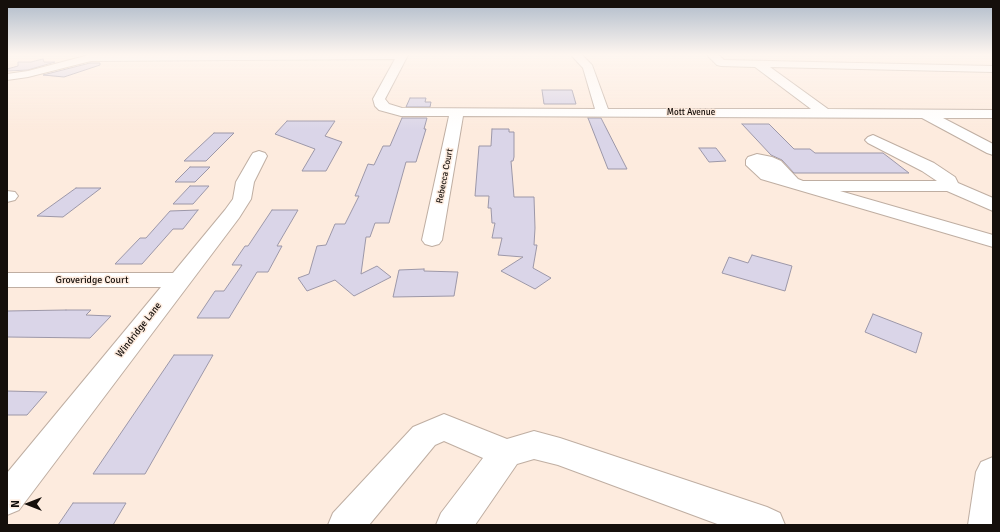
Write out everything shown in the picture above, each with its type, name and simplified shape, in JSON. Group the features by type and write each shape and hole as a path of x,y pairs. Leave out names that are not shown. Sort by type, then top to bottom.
{"street":[{"name":"Mott Avenue","path":"389,80 379,99 380,104 390,110 415,113 993,114"},
{"path":"592,80 603,113"},
{"path":"779,80 824,113"},
{"path":"957,113 950,109 961,106 993,104"},
{"name":"Rebecca Court","path":"432,240 458,113"},
{"path":"924,113 993,150"},
{"path":"873,140 928,167 949,181 950,186"},
{"name":"Windridge Lane","path":"7,499 18,470 232,214 242,199 245,182 259,156"},
{"path":"993,205 950,186 796,184 993,241"},
{"name":"Groveridge Court","path":"7,280 178,280"},
{"path":"346,525 424,436 444,427 506,453"},
{"path":"454,525 506,453 534,445 560,452 768,525"},
{"path":"986,525 992,482"}],"building":[{"path":"542,90 572,90 576,104 544,104"},
{"path":"410,98 426,98 425,102 431,102 430,107 406,107"},
{"path":"402,118 427,118 424,129 426,129 416,162 406,162 389,223 375,223 370,237 366,237 361,274 377,266 391,277 354,296 335,280 307,291 298,278 309,274 317,246 326,245 335,224 345,224 359,196 355,196 368,164 374,165 383,146 390,146"},
{"path":"588,118 601,118 627,169 608,169"},
{"path":"287,121 335,121 325,136 342,142 326,171 302,171 315,149 275,134"},
{"path":"742,124 769,124 794,149 810,149 815,153 883,153 909,173 794,173 782,160 771,155"},
{"path":"492,129 509,129 509,132 514,132 514,157 513,161 511,161 514,197 534,197 534,245 537,245 533,268 551,278 535,289 501,271 523,257 498,255 502,238 492,238 495,223 492,223 491,208 488,208 489,196 475,196 479,146 491,146"},
{"path":"214,133 234,133 206,161 184,161"},
{"path":"699,148 716,148 726,161 709,162"},
{"path":"190,167 210,167 195,182 175,182"},
{"path":"190,186 209,186 193,204 173,204"},
{"path":"76,188 101,188 63,217 37,216"},
{"path":"198,210 183,229 173,229 142,264 115,264 140,238 146,238 170,211"},
{"path":"272,210 298,210 277,246 282,246 268,272 257,272 229,318 197,318 215,291 224,291 242,265 232,265 245,246 248,246"},
{"path":"752,255 792,266 785,291 722,273 729,257 748,263"},
{"path":"424,269 424,271 458,272 454,296 393,297 399,270"},
{"path":"91,310 86,315 111,316 90,338 7,337 7,311"},
{"path":"873,314 922,333 916,353 865,332"},
{"path":"174,355 213,355 145,474 93,474"},
{"path":"7,391 47,392 27,415 7,415"},
{"path":"73,503 126,503 113,525 58,525"}]}
